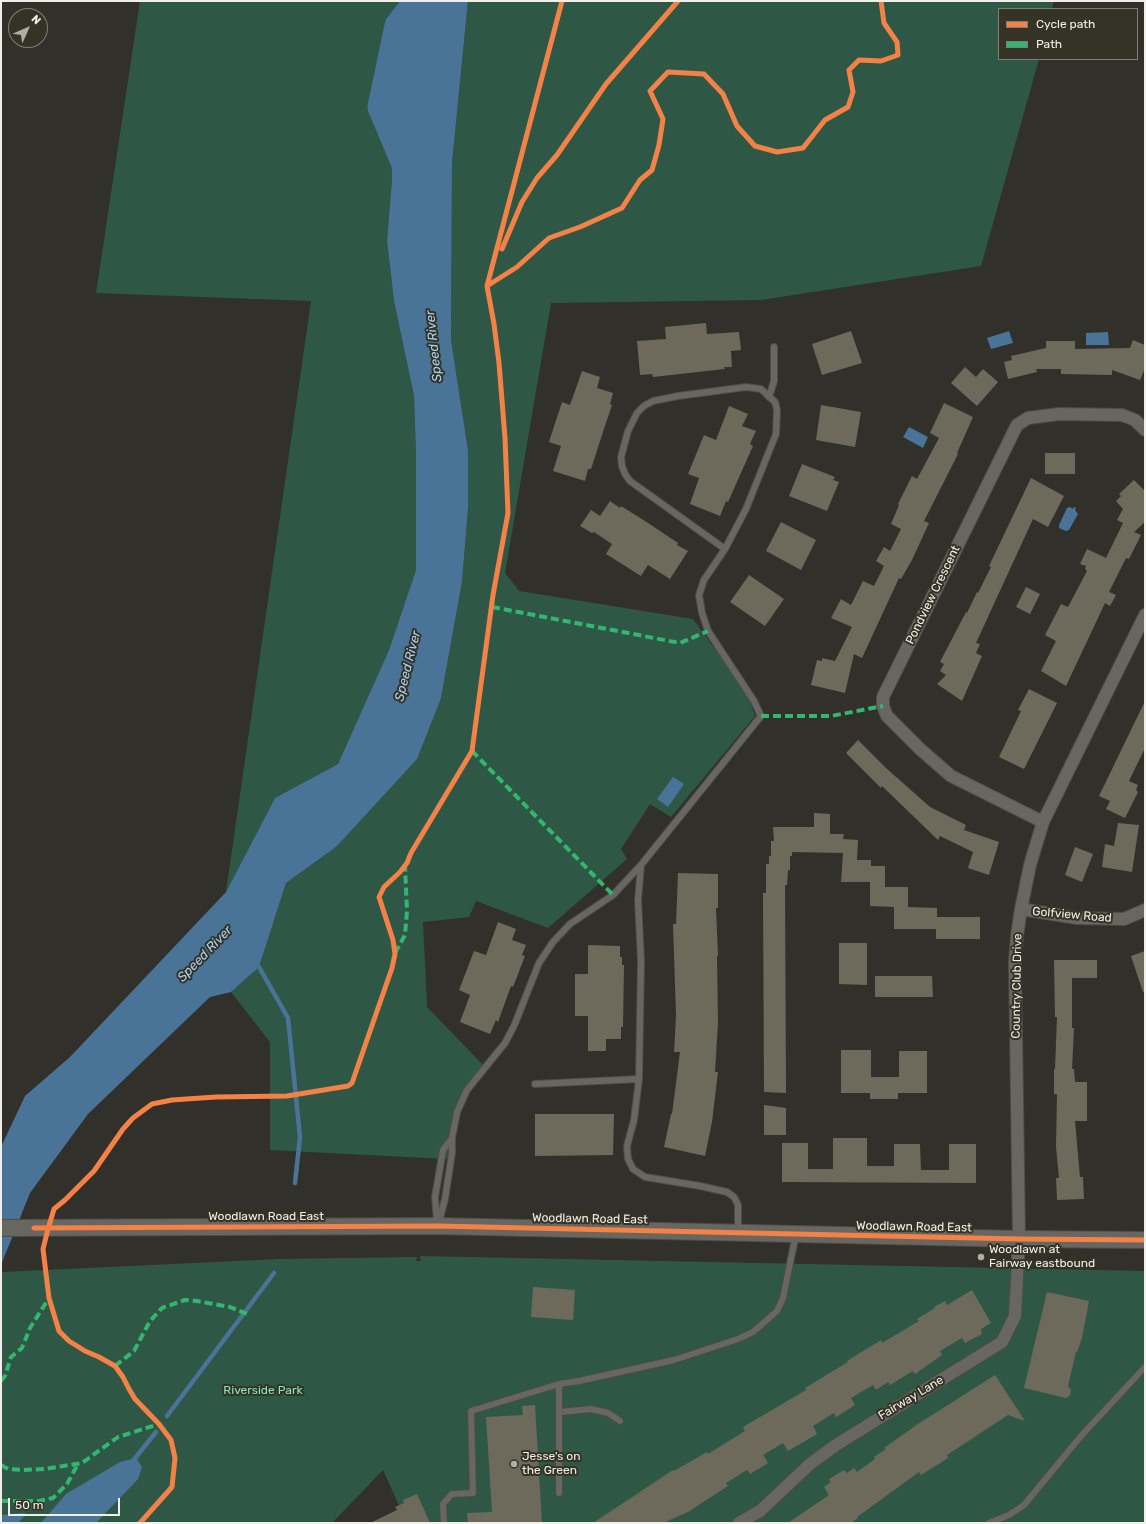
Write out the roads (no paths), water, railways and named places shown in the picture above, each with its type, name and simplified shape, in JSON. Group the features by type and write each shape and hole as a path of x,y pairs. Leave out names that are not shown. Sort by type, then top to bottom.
{"main road":[{"name":"Woodlawn Road East","path":"1,1228 438,1226 1018,1239 1145,1240"}],"street":[{"name":"Pondview Crescent","path":"1043,822 951,776 920,749 887,716 883,706 883,697 1018,425 1028,418 1059,414 1122,415 1134,420 1145,430"},
{"name":"Country Club Drive","path":"1018,1239 1015,962 1021,910 1030,865 1043,822 1145,615"},
{"name":"Golfview Road","path":"1021,910 1077,918 1124,919 1145,910"},
{"name":"Fairway Lane","path":"740,1523 760,1511 810,1464 836,1445 1002,1342 1015,1316 1018,1239"}],"lane":[{"path":"769,397 774,381 774,348"},
{"path":"438,1226 445,1199 452,1153 452,1138 457,1112 462,1099 479,1074 505,1043 514,1026 539,963 553,942 570,924 613,895 641,865 762,716 754,701 708,630 702,613 699,594 704,580 725,549 746,509 776,434 777,410 775,402 761,389 746,387 678,396 653,401 644,406 637,413 628,431 623,447 622,466 630,481 725,549"},
{"path":"641,865 638,900 641,961 639,1079 634,1120 627,1146 628,1160 633,1169 645,1177 727,1192 734,1197 738,1205 738,1233"},
{"path":"535,1084 639,1079"},
{"path":"438,1226 435,1197 443,1150 452,1138"},
{"path":"444,1523 443,1504 452,1494 473,1493 471,1411 559,1384 674,1360 738,1340 753,1332 777,1311 783,1298 796,1234"},
{"path":"989,1523 1009,1515 1024,1505 1081,1436 1142,1373 1145,1367"},
{"path":"559,1384 559,1493"},
{"path":"560,1412 591,1409 608,1412 620,1421"}],"water":[{"path":"411,1 468,1 452,163 451,340 468,450 468,509 462,582 441,698 417,759 336,847 286,883 259,967 231,992 210,997 88,1114 30,1193 1,1265 1,1147 25,1096 70,1057 226,892 275,798 338,764 389,650 416,570 416,454 414,396 394,301 387,241 392,179 389,73"},
{"path":"1009,331 1013,343 991,349 987,338"},
{"path":"1108,332 1109,345 1086,345 1086,333"},
{"path":"909,427 928,437 923,448 903,437"},
{"path":"1070,507 1073,509 1074,507 1076,508 1075,510 1078,514 1069,530 1066,531 1059,528 1059,525 1067,508"},
{"path":"673,777 684,784 668,807 657,799"},
{"path":"136,1458 142,1467 138,1479 96,1523 41,1523 66,1494 120,1462"},
{"path":"26,1514 18,1523 1,1523 1,1515"}],"waterway":[{"name":"Speed River","path":"405,164 381,107 398,26 417,1"},
{"path":"259,967 288,1018 300,1137 295,1183"},
{"path":"167,1416 274,1273"},
{"path":"132,1462 156,1432"}],"place":[{"name":"Woodlawn at Fairway eastbound","path":"981,1257"},
{"name":"Jesse's on the Green","path":"514,1464"}],"park label":[{"name":"Riverside Park","path":"263,1391"}]}
